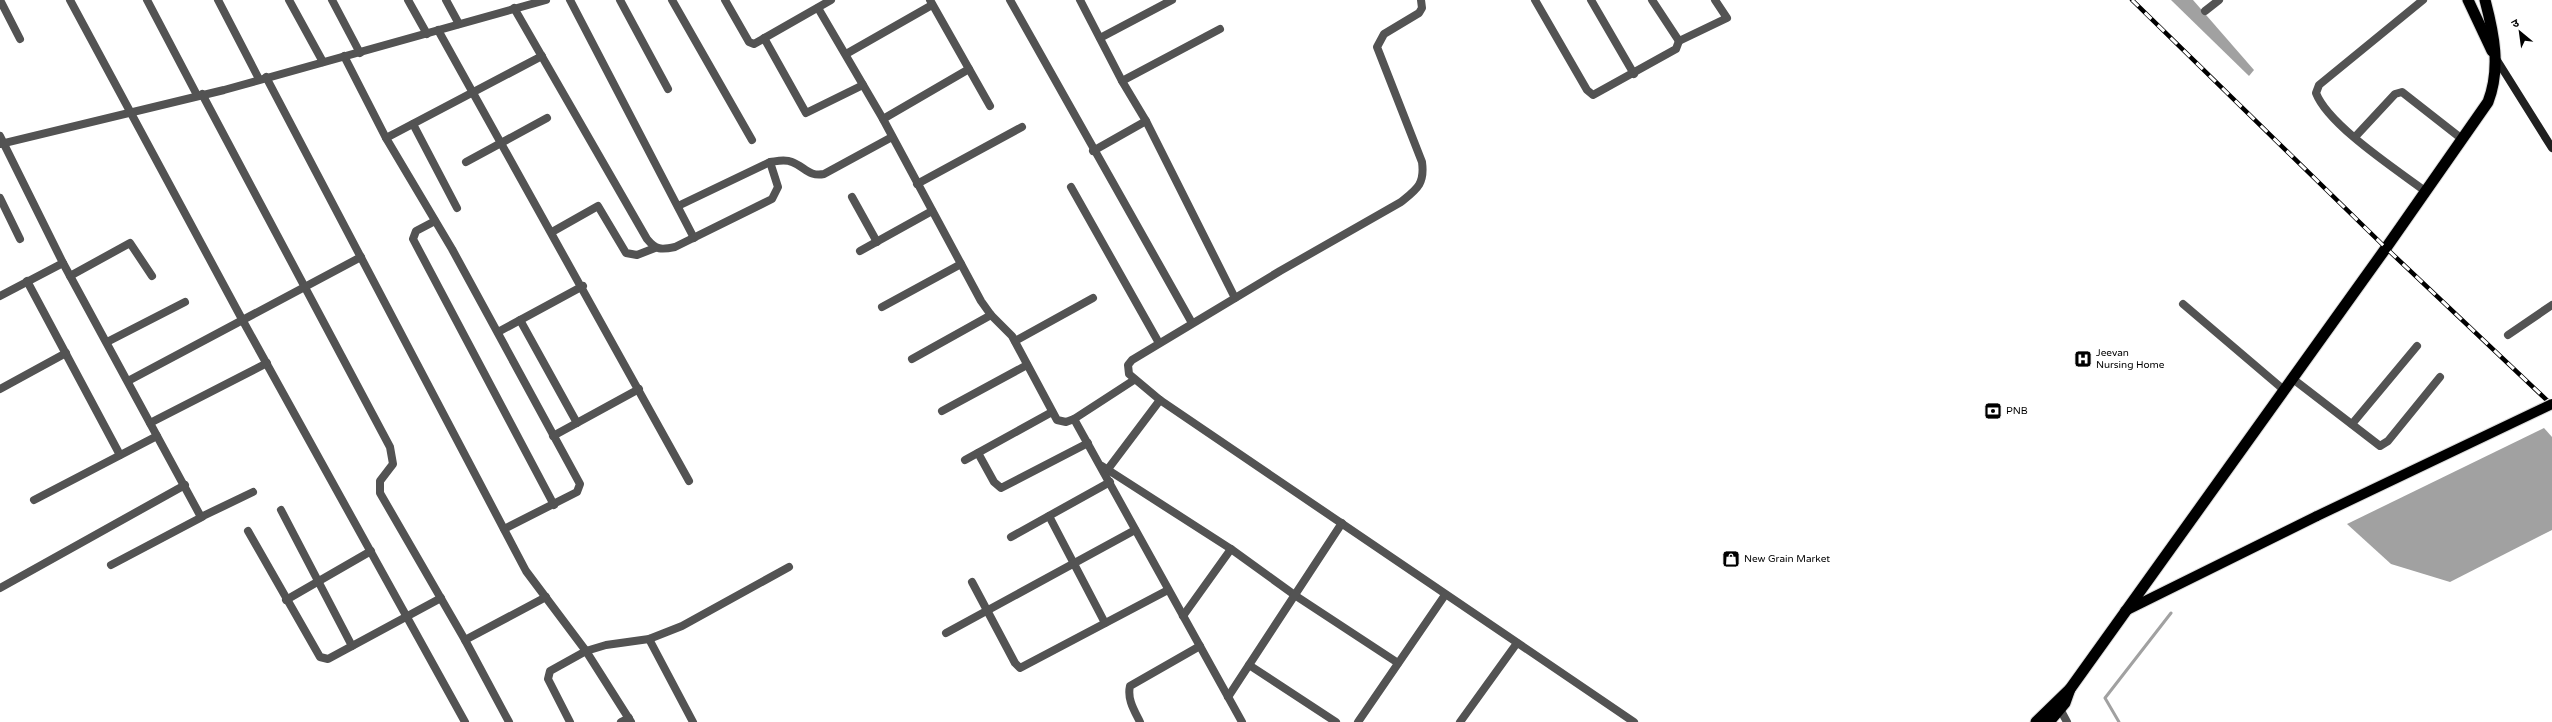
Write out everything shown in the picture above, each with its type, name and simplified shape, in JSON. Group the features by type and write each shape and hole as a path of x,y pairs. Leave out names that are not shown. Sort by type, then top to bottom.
{"highway":[{"path":"2468,0 2495,57"},
{"path":"2050,722 2060,710 2070,689 2125,611 2293,379 2488,102 2495,83 2495,57 2492,25 2485,0"},
{"path":"2036,722 2070,689"}],"main road":[{"path":"2495,57 2552,148"},
{"path":"2125,611 2317,516 2552,404"}],"street":[{"path":"0,0 20,39"},
{"path":"70,0 243,321 408,616 465,722"},
{"path":"147,0 307,287 390,447 393,464 380,481 380,493 465,640 509,722"},
{"path":"218,0 263,78 361,257 526,571 586,651 627,721"},
{"path":"289,0 323,62"},
{"path":"332,0 360,53"},
{"path":"408,0 427,34"},
{"path":"446,0 459,24"},
{"path":"202,517 63,263 1,140 130,113 360,53 544,0"},
{"path":"570,0 694,238"},
{"path":"620,0 668,89"},
{"path":"672,0 752,140"},
{"path":"725,0 749,42 754,44 831,0"},
{"path":"1010,0 1093,151 1192,323"},
{"path":"1080,0 1122,81 1146,121 1235,298"},
{"path":"1100,38 1172,0"},
{"path":"1421,0 1422,8 1419,13 1384,34 1377,47 1422,162 1424,176 1416,190 1401,202 1159,342 1128,365 1129,374 1134,380 1160,400 1634,722"},
{"path":"1535,0 1590,94 1596,95 1676,49 1679,41 1727,18 1715,0"},
{"path":"1591,0 1634,74"},
{"path":"1652,0 1679,41"},
{"path":"2205,11 2219,0"},
{"path":"2422,0 2319,85 2316,93 2319,101 2355,138 2425,191"},
{"path":"846,54 931,2 990,106"},
{"path":"514,8 647,239 655,248 663,250 675,247 772,199 778,187 770,162"},
{"path":"818,8 883,119 961,264 991,315 1015,341 1052,412 1062,422 1074,419 1134,380"},
{"path":"1122,81 1220,29"},
{"path":"438,30 639,388 689,481"},
{"path":"764,38 806,113 864,85"},
{"path":"344,56 386,138 498,332 580,488 554,505 504,529"},
{"path":"386,138 542,56"},
{"path":"883,119 969,69"},
{"path":"2355,138 2395,94 2402,92 2462,139"},
{"path":"466,162 547,118"},
{"path":"1093,151 1146,121"},
{"path":"413,124 457,208"},
{"path":"917,184 1022,127"},
{"path":"678,206 770,162 784,160 793,163 816,176 824,174 892,137"},
{"path":"1071,187 1159,342"},
{"path":"852,197 877,242"},
{"path":"0,198 20,239"},
{"path":"552,232 598,206 626,254 638,255 655,248"},
{"path":"860,251 932,211"},
{"path":"435,221 416,231 413,239 554,505"},
{"path":"70,276 130,243 152,276"},
{"path":"128,381 361,257"},
{"path":"0,296 63,263"},
{"path":"882,307 961,264"},
{"path":"27,281 120,455"},
{"path":"498,332 582,286"},
{"path":"1015,341 1093,298"},
{"path":"107,342 185,302"},
{"path":"2183,304 2284,390"},
{"path":"2508,335 2552,305"},
{"path":"912,359 991,315"},
{"path":"520,320 577,423"},
{"path":"2352,424 2417,346"},
{"path":"0,389 66,353"},
{"path":"150,423 267,363"},
{"path":"942,411 1027,365"},
{"path":"2293,379 2377,444 2384,445 2440,377"},
{"path":"553,436 639,388"},
{"path":"1105,467 1160,400"},
{"path":"965,460 1052,412"},
{"path":"1074,419 1088,443 1105,467 1110,482 1135,530 1242,722"},
{"path":"34,500 157,436"},
{"path":"978,453 994,482 1001,488 1088,443"},
{"path":"1105,467 1231,549 1296,596 1398,663"},
{"path":"1011,537 1110,482"},
{"path":"0,588 185,484"},
{"path":"110,564 253,492"},
{"path":"281,510 352,646"},
{"path":"1048,516 1105,623"},
{"path":"1228,697 1296,596 1342,523"},
{"path":"946,633 1074,565 1135,530"},
{"path":"248,531 286,600 320,657 328,659 441,598"},
{"path":"1183,616 1231,549"},
{"path":"286,600 371,551"},
{"path":"570,722 548,675 555,668 586,651 606,645 649,639 682,626 789,567"},
{"path":"972,582 1015,663 1020,668 1168,590"},
{"path":"1358,722 1446,595"},
{"path":"465,640 546,596"},
{"path":"649,639 694,722"},
{"path":"1462,721 1517,643"},
{"path":"1140,722 1130,702 1128,694 1130,686 1200,646"},
{"path":"1250,665 1336,722"},
{"path":"2060,710 2067,722"}],"shaded area":[{"path":"2171,0 2193,0 2254,70 2249,76"},
{"path":"2544,428 2552,437 2552,530 2450,582 2391,564 2347,524"}],"waterway":[{"path":"2119,722 2105,698 2171,613"}],"railway":[{"path":"2132,0 2386,248 2552,405"}],"place":[{"name":"Jeevan Nursing Home","path":"2083,359"},
{"name":"PNB","path":"1993,411"},
{"name":"New Grain Market","path":"1731,559"}]}
